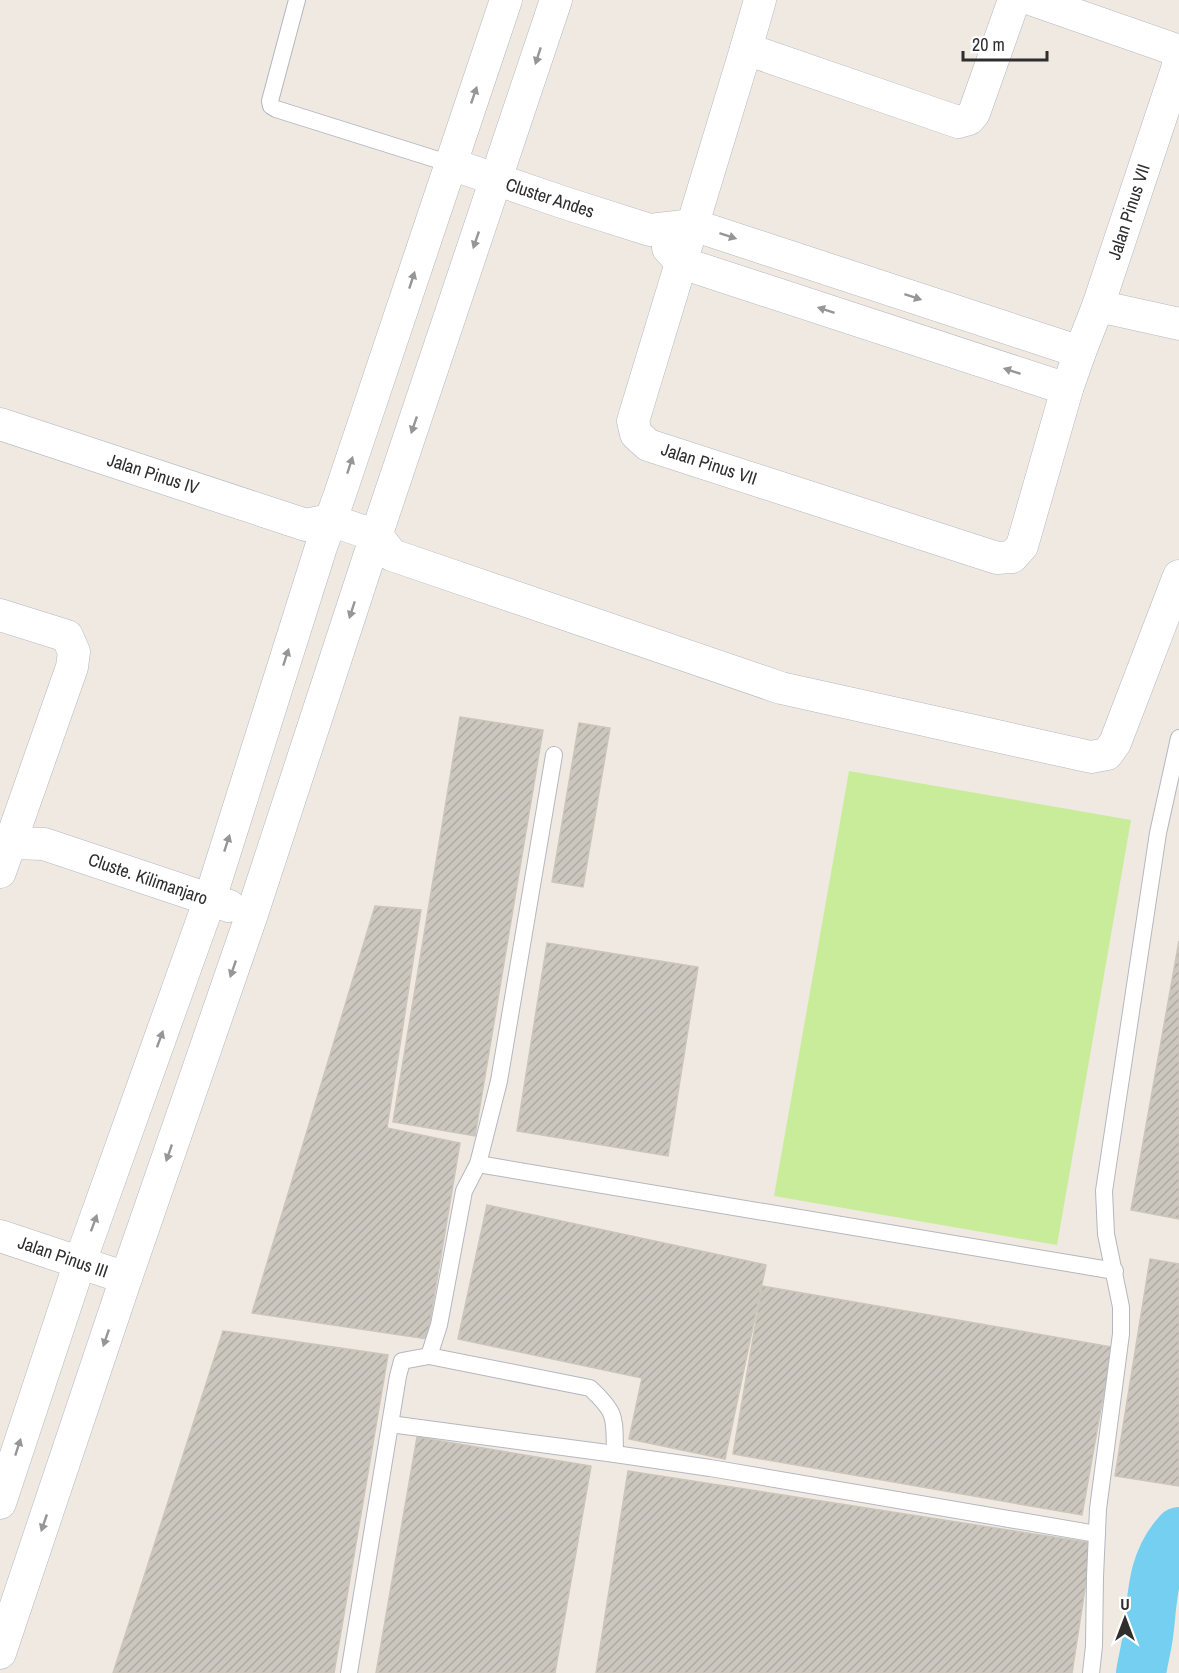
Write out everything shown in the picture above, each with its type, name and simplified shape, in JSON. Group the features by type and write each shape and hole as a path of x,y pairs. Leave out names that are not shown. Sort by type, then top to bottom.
{"street":[{"path":"0,1503 80,1262 210,899 319,531 343,486 506,0"},
{"path":"2,1641 379,551 556,0"},
{"name":"Jalan Pinus VII","path":"760,0 633,421 636,434 648,445 997,558 1012,557 1022,546 1067,389 1098,306 1179,58"},
{"path":"746,49 958,122 969,119 974,113 1014,0"},
{"path":"1033,0 1179,51"},
{"name":"Cluster Andes","path":"451,164 496,181 650,230"},
{"path":"650,230 693,225 1080,352"},
{"path":"650,230 682,263 1067,389"},
{"path":"1098,306 1179,324"},
{"name":"Jalan Pinus IV","path":"0,424 781,688 1091,757 1107,754 1115,742 1179,576"},
{"path":"0,615 66,636 74,651 72,667 5,837"},
{"name":"Cluste. Kilimanjaro","path":"5,837 44,844 252,914"},
{"name":"Jalan Pinus III","path":"0,1236 126,1278"}],"lane":[{"path":"297,0 270,101 271,105 276,109 451,164"},
{"path":"1091,1673 1095,1646 1098,1509 1121,1334 1121,1306 1106,1234 1104,1191 1158,833 1179,738"},
{"path":"429,1356 439,1325 464,1191 478,1164 499,1081 554,755"},
{"path":"478,1164 1115,1271"},
{"path":"349,1673 402,1361 429,1356 590,1388 607,1403 614,1416 615,1454"},
{"path":"390,1424 710,1468 1097,1534"}],"green space":[{"path":"849,771 1131,820 1057,1245 774,1196"}],"building":[{"path":"460,717 543,730 475,1136 393,1122"},
{"path":"579,723 610,728 583,887 552,882"},
{"path":"375,906 421,910 387,1128 460,1143 427,1339 252,1313"},
{"path":"1179,941 1179,1219 1131,1210"},
{"path":"547,943 698,967 668,1156 517,1131"},
{"path":"487,1205 766,1265 725,1459 629,1439 642,1378 458,1339"},
{"path":"1150,1259 1179,1264 1179,1486 1115,1476"},
{"path":"762,1286 1112,1347 1082,1515 733,1454"},
{"path":"223,1331 388,1355 334,1673 113,1673"},
{"path":"417,1437 591,1466 555,1673 376,1673"},
{"path":"628,1471 1092,1543 1072,1673 596,1673"}],"waterway":[{"path":"1141,1673 1158,1568 1179,1532"}]}
